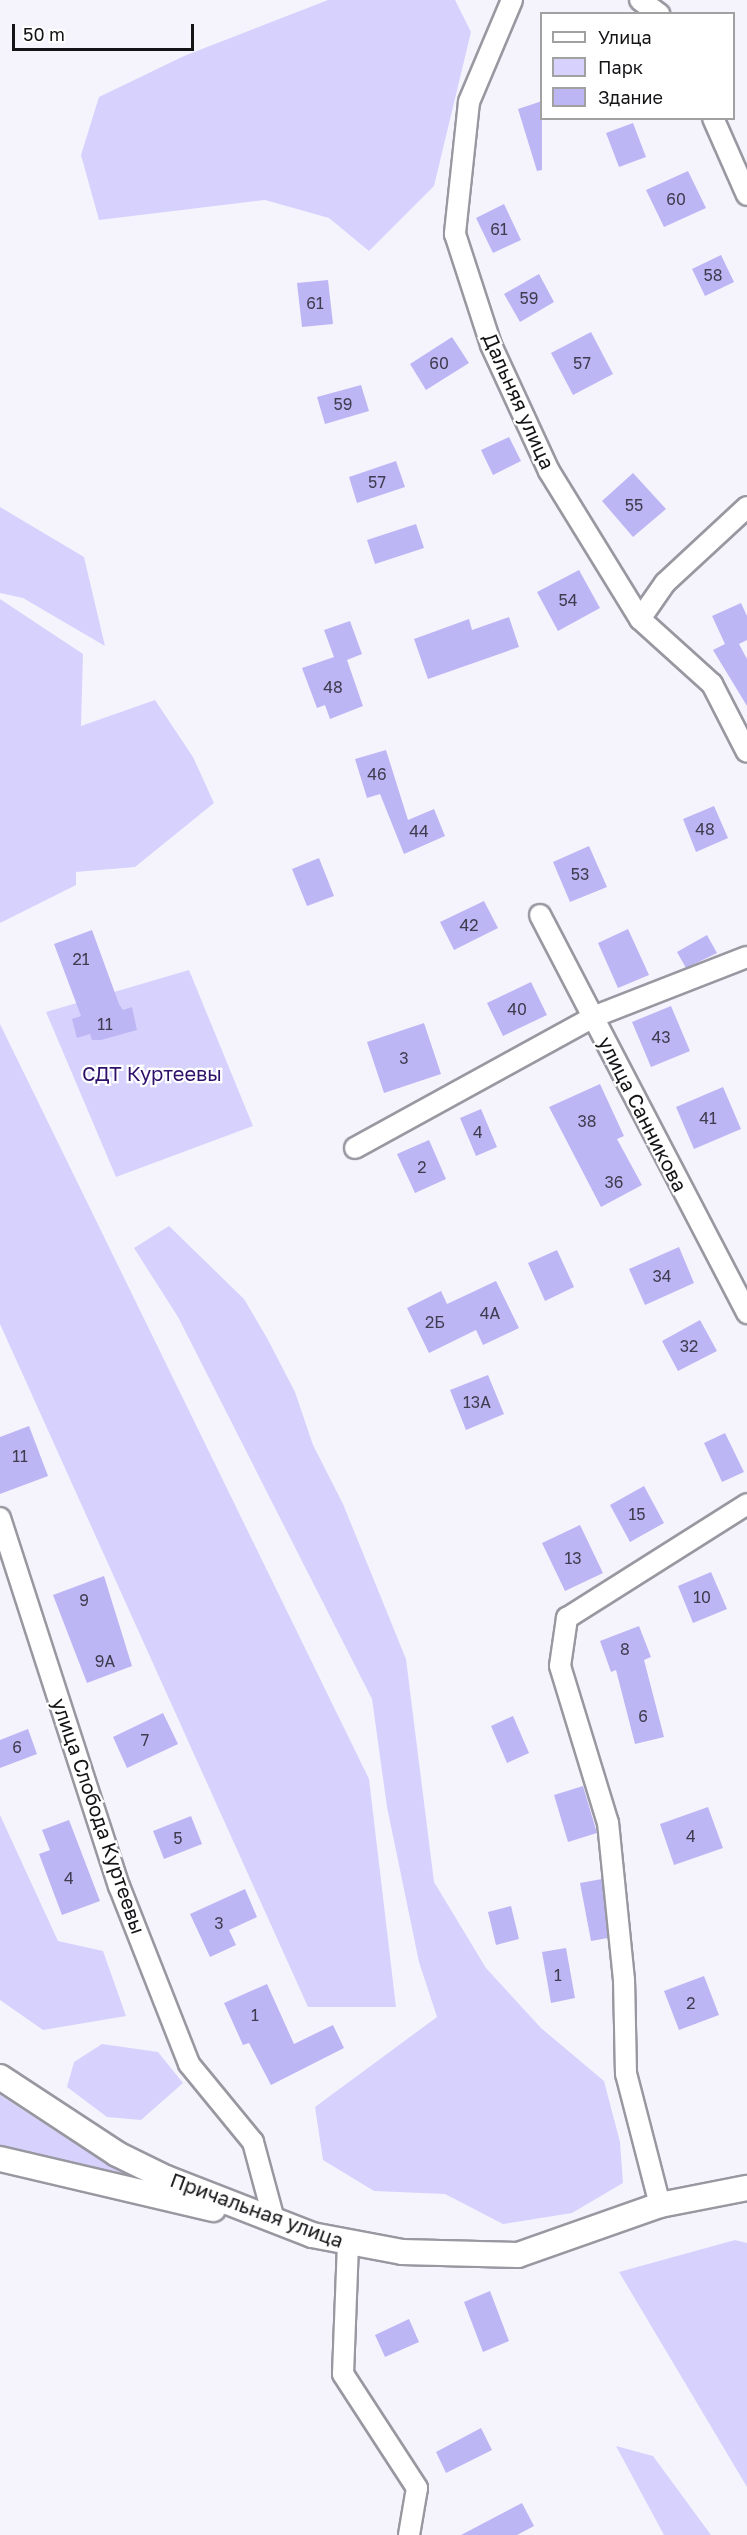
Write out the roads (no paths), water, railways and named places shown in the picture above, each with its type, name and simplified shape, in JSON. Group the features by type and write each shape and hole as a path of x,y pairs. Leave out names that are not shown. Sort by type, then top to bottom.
{"street":[{"name":"Дальняя улица","path":"512,0 469,102 454,234 491,345 549,471 640,619 712,684 747,752"},
{"path":"640,0 656,12"},
{"path":"714,120 747,195"},
{"path":"640,619 665,583 747,507"},
{"name":"улица Санникова","path":"540,915 747,1313"},
{"path":"356,1149 593,1017 747,957"},
{"path":"660,2205 626,2074 624,1980 608,1823 560,1666 567,1618 747,1504"},
{"name":"улица Слобода Куртеевы","path":"0,1518 119,1886 189,2064 224,2101 253,2142 274,2220"},
{"name":"Причальная улица","path":"0,2077 117,2154 274,2220 348,2244 455,2257 518,2255 660,2205 747,2188"},
{"path":"0,2159 274,2220"},
{"path":"348,2244 343,2374 417,2488 409,2535"}],"park label":[{"name":"СДТ Куртеевы","path":"152,1073"}]}
